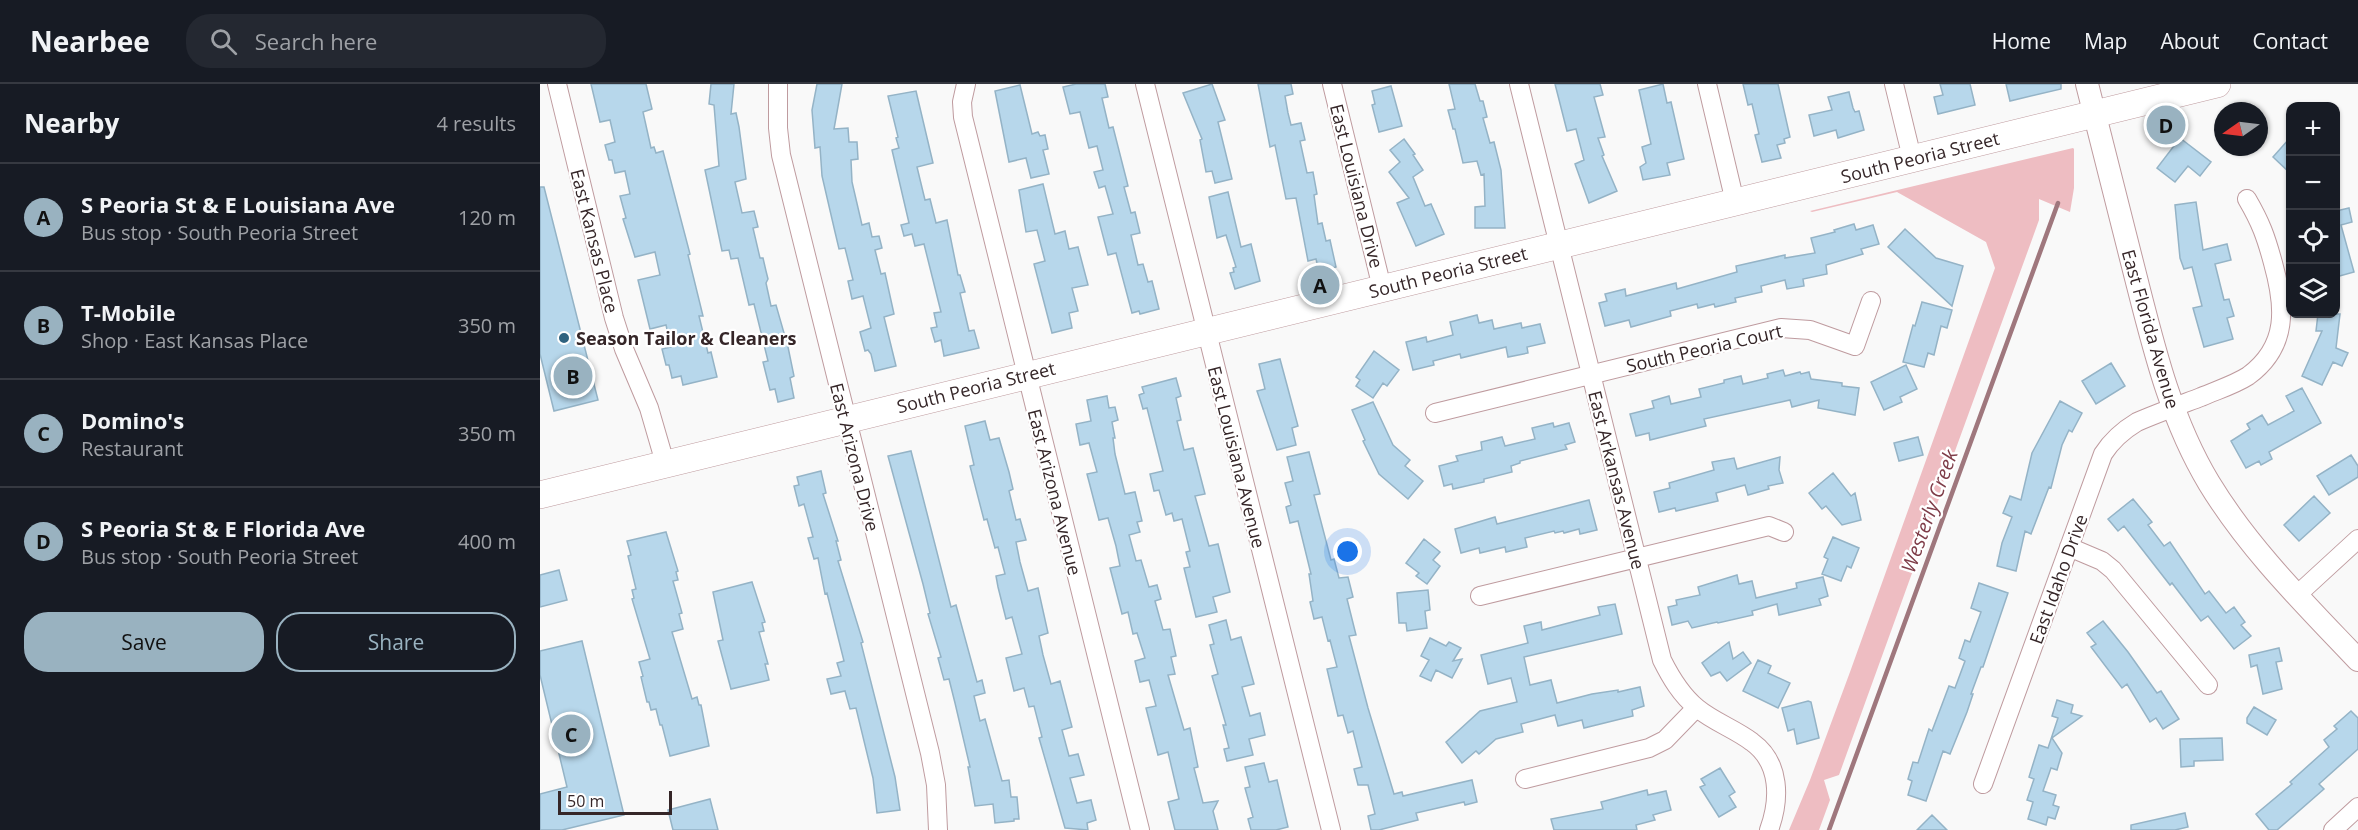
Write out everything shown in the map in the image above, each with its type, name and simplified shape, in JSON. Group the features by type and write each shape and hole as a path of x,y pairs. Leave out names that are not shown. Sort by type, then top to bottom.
{"main road":[{"name":"South Peoria Street","path":"540,495 2217,84"}],"street":[{"name":"East Kansas Place","path":"557,84 614,318 624,349 649,408 665,463"},
{"name":"East Arizona Drive","path":"778,84 778,128 781,155 930,753 936,785 938,830"},
{"name":"East Arizona Avenue","path":"966,84 962,102 963,117 1025,375 1140,830"},
{"name":"East Louisiana Avenue","path":"1145,84 1331,830"},
{"name":"East Louisiana Drive","path":"1332,84 1382,288"},
{"name":"East Arkansas Avenue","path":"1519,84 1662,660 1682,694 1696,708 1754,743 1764,754 1777,783 1776,812 1769,830"},
{"path":"1707,84 1735,202"},
{"path":"1894,84 1912,159"},
{"name":"East Florida Avenue","path":"2087,84 2154,350 2172,408 2203,471 2230,516 2255,549 2358,660"},
{"name":"East Idaho Drive","path":"1983,784 2103,454 2111,442 2137,422 2233,384 2248,375 2269,353 2277,338 2281,321 2280,288 2262,224 2247,199"},
{"name":"South Peoria Court","path":"1435,413 1781,328 1810,330 1855,346 1871,301"},
{"path":"1480,596 1769,526 1784,532"},
{"path":"2297,595 2358,538"},
{"path":"2069,547 2102,561 2114,570 2208,685"},
{"path":"1525,779 1649,748 1665,740 1696,708"},
{"path":"2333,830 2358,807"}],"shaded area":[{"path":"2073,148 2074,188 2070,212 2039,199 2039,220 1951,462 1947,464 1941,493 1839,775 1824,780 1830,800 1819,830 1789,830 1850,672 1995,268 1986,242 1897,192 1810,211"}],"building":[{"path":"591,84 646,84 652,109 643,112 651,148 654,147 656,153 663,151 690,254 688,255 703,316 699,316 708,353 711,352 717,377 683,385 681,376 672,378 662,349 671,347 666,325 650,329 638,280 660,275 655,252 635,257 623,219 626,218 620,196 630,194 625,171 615,173 612,160 609,160 605,145 615,142 610,120 600,122"},
{"path":"711,84 734,84 731,114 736,113 746,179 735,182 742,213 754,211 758,227 753,228 768,279 766,283 771,306 776,305 794,376 790,378 794,398 778,402 775,389 770,390 763,362 768,361 754,304 749,305 738,258 731,259 729,250 722,251 705,170 719,166 714,105 709,104"},
{"path":"817,84 842,84 834,129 848,128 849,142 857,142 858,159 851,160 852,182 862,225 869,223 872,237 879,236 882,248 875,250 881,274 885,273 894,314 884,317 896,366 875,371 871,354 868,350 865,351 860,332 871,328 863,296 852,299 848,281 853,280 845,248 839,249 822,176 820,147 815,148 812,110"},
{"path":"1076,84 1105,84 1108,97 1102,98 1109,128 1113,127 1128,186 1124,187 1131,213 1135,212 1140,233 1131,235 1138,265 1143,264 1148,282 1152,281 1159,309 1140,314 1139,311 1132,313 1116,253 1108,255 1098,217 1113,214 1105,186 1099,188 1094,172 1103,170 1097,146 1089,148 1080,112 1070,114 1063,87"},
{"path":"1212,84 1225,120 1218,122 1232,179 1215,183 1212,171 1206,172 1200,140 1202,139 1183,93"},
{"path":"1258,84 1291,84 1293,94 1285,96 1288,113 1291,125 1301,123 1305,140 1300,141 1307,173 1313,172 1317,194 1314,195 1318,224 1322,223 1326,241 1330,240 1336,267 1319,272 1316,259 1308,261 1296,198 1286,199 1275,145 1270,147"},
{"path":"1449,84 1475,84 1480,101 1483,101 1487,117 1483,118 1490,143 1494,142 1501,170 1505,228 1475,228 1475,207 1485,206 1484,174 1481,175 1477,161 1463,163 1448,110 1455,109"},
{"path":"1555,84 1600,84 1603,95 1594,97 1605,137 1598,138 1604,155 1602,156 1617,191 1589,203 1575,164 1584,160 1576,129 1567,131"},
{"path":"1663,84 1667,103 1671,102 1684,159 1667,163 1670,175 1643,180 1640,167 1646,163 1642,147 1651,144 1639,90"},
{"path":"1743,84 1778,84 1790,137 1784,139 1785,143 1777,145 1781,158 1762,162 1755,135 1759,134 1752,104 1748,105"},
{"path":"1940,84 1970,84 1975,105 1938,114 1934,97 1943,95"},
{"path":"2006,84 2061,84 2061,89 2010,101"},
{"path":"1020,85 1032,134 1038,132 1040,136 1045,135 1048,149 1043,150 1049,174 1031,178 1026,158 1009,162 995,91"},
{"path":"1391,86 1402,126 1379,132 1372,105 1375,104 1372,91"},
{"path":"916,91 933,163 917,167 925,200 930,199 936,223 947,220 958,275 960,275 965,292 960,293 969,331 974,330 979,348 944,356 941,340 935,342 931,328 937,327 934,313 941,312 924,244 915,246 912,234 904,236 901,225 909,223 892,150 899,148 888,96"},
{"path":"1849,92 1855,112 1859,111 1864,130 1838,138 1836,130 1814,136 1809,115 1832,110 1828,97"},
{"path":"2180,138 2211,162 2200,176 2188,166 2175,182 2157,168"},
{"path":"1404,139 1423,170 1413,177 1425,206 1431,204 1444,234 1416,246 1397,203 1409,198 1389,172 1400,162 1390,150"},
{"path":"2286,142 2286,169 2273,157"},
{"path":"1043,184 1055,234 1065,231 1069,249 1078,247 1088,285 1072,288 1078,311 1069,313 1072,328 1052,333 1034,264 1045,261 1037,230 1026,232 1019,190"},
{"path":"540,187 544,187 598,400 554,411 540,354"},
{"path":"1228,192 1241,247 1251,244 1260,281 1235,289 1230,273 1234,272 1233,268 1236,267 1226,235 1217,238 1209,197"},
{"path":"2196,202 2203,250 2227,244 2231,260 2215,264 2224,300 2229,299 2234,316 2227,318 2233,339 2204,347 2193,308 2202,306 2192,267 2184,269 2180,258 2175,205"},
{"path":"2349,208 2352,222 2341,225 2354,272 2340,276 2340,264 2340,210"},
{"path":"1854,224 1856,230 1873,225 1879,244 1861,249 1863,254 1826,265 1827,274 1803,279 1804,286 1787,289 1785,280 1761,286 1762,292 1735,298 1736,302 1698,308 1697,304 1670,311 1671,316 1631,327 1629,320 1605,326 1599,303 1607,301 1605,294 1625,289 1626,296 1676,283 1677,289 1737,272 1736,266 1785,255 1785,258 1815,253 1811,238"},
{"path":"1905,229 1936,258 1963,266 1952,306 1888,247"},
{"path":"1922,302 1952,310 1947,328 1941,326 1934,355 1928,353 1924,367 1903,362"},
{"path":"1477,315 1479,323 1492,320 1494,329 1521,323 1522,328 1540,324 1545,343 1527,347 1528,353 1508,357 1506,347 1461,358 1460,354 1433,361 1434,365 1413,370 1406,342 1426,337 1427,342 1453,335 1450,322"},
{"path":"2318,318 2340,318 2336,348 2348,353 2342,366 2333,362 2322,385 2302,376 2322,331 2316,331"},
{"path":"1374,351 1399,370 1387,386 1383,383 1373,398 1356,386 1360,380 1356,377"},
{"path":"1280,359 1298,426 1292,428 1296,445 1277,450 1257,391 1265,389 1259,364"},
{"path":"2111,363 2125,386 2096,404 2082,381"},
{"path":"1906,365 1917,389 1900,397 1902,402 1884,410 1871,382"},
{"path":"1783,370 1785,376 1809,372 1811,379 1859,388 1855,415 1818,408 1819,400 1792,407 1790,400 1704,419 1706,426 1650,440 1649,433 1636,436 1630,414 1654,408 1652,401 1669,396 1671,404 1701,397 1699,389 1724,383 1724,380 1741,376 1743,384 1768,378 1767,374"},
{"path":"1176,378 1181,396 1176,398 1181,420 1177,421 1184,450 1193,448 1205,494 1195,496 1209,546 1218,544 1230,592 1213,597 1217,612 1196,617 1184,568 1190,567 1186,552 1190,551 1182,519 1174,521 1172,513 1166,515 1159,490 1154,491 1150,474 1163,471 1147,408 1143,409 1139,395 1144,393 1142,387"},
{"path":"2302,388 2321,423 2269,452 2272,459 2261,465 2259,461 2246,468 2231,441 2250,429 2247,424 2262,415 2268,425 2294,411 2286,396"},
{"path":"1107,396 1109,408 1115,407 1118,420 1112,422 1115,438 1113,438 1125,494 1135,492 1142,521 1137,522 1140,532 1129,535 1136,561 1141,560 1149,587 1157,585 1161,599 1155,601 1163,630 1170,629 1176,656 1171,657 1175,674 1168,675 1184,730 1190,728 1198,767 1194,768 1203,803 1218,801 1213,811 1218,830 1175,830 1168,802 1179,799 1168,752 1158,755 1146,708 1156,706 1149,680 1140,682 1135,661 1145,658 1137,633 1133,634 1128,612 1122,614 1110,568 1120,566 1116,546 1108,518 1099,520 1087,474 1097,472 1089,443 1080,445 1076,424 1091,421 1087,400"},
{"path":"2060,401 2082,413 2072,432 2069,430 2062,445 2051,488 2049,487 2031,534 2025,531 2016,571 1997,566 2002,543 2012,517 2003,513 2010,496 2021,500 2032,453"},
{"path":"1373,402 1393,445 1410,460 1405,466 1423,481 1408,499 1379,474 1363,441 1365,440 1352,410"},
{"path":"985,421 990,440 999,438 1009,472 1013,489 1009,491 1016,520 1020,519 1026,540 1016,542 1020,562 1028,591 1038,588 1048,633 1039,636 1043,655 1051,684 1060,681 1072,727 1062,730 1069,756 1078,754 1084,775 1070,778 1077,803 1091,800 1096,820 1087,823 1088,830 1065,828 1039,738 1042,737 1034,706 1029,707 1024,688 1014,691 1006,658 1022,654 1012,617 1006,619 998,587 996,576 1005,574 998,547 995,548 987,519 984,520 970,466 974,465 965,426"},
{"path":"1553,423 1554,427 1569,423 1575,442 1565,445 1567,449 1520,461 1511,466 1512,472 1484,479 1484,482 1453,489 1452,484 1444,486 1439,466 1458,461 1456,456 1482,450 1481,442 1502,437 1505,446 1535,439 1532,428"},
{"path":"1918,437 1923,455 1899,461 1894,443"},
{"path":"911,451 951,607 956,605 977,682 982,680 985,693 974,696 980,721 985,719 1002,781 1009,780 1011,797 1017,797 1019,819 1014,819 1014,821 995,823 993,804 975,806 968,767 970,767 955,703 949,679 944,680 938,658 941,657 928,614 930,613 923,584 888,456"},
{"path":"1309,452 1320,494 1314,495 1331,560 1334,559 1339,578 1348,577 1353,597 1347,599 1356,635 1349,636 1394,794 1402,792 1403,796 1472,780 1477,802 1465,805 1464,802 1416,813 1418,820 1371,830 1368,816 1375,814 1368,785 1358,785 1354,769 1362,767 1353,731 1348,733 1343,715 1338,716 1327,669 1337,667 1330,640 1328,641 1322,617 1314,619 1310,602 1313,601 1309,574 1311,574 1298,521 1290,523 1286,507 1291,505 1285,483 1293,481 1287,457"},
{"path":"2351,455 2358,466 2358,477 2329,495 2317,476"},
{"path":"1780,457 1779,470 1783,483 1768,486 1769,489 1748,495 1745,485 1716,493 1718,501 1676,511 1675,508 1659,512 1654,492 1670,488 1669,483 1714,470 1712,462 1734,458 1737,469"},
{"path":"821,471 826,493 823,494 838,541 836,541 841,560 838,561 863,642 861,643 895,777 900,810 877,813 873,778 856,708 850,709 845,691 831,694 827,679 841,676 837,663 844,661 827,593 825,594 818,558 814,559 808,538 813,537 804,504 799,506 794,486 799,485 797,477"},
{"path":"1833,473 1851,496 1855,493 1861,520 1842,525 1826,506 1822,509 1809,493"},
{"path":"2314,496 2330,513 2299,541 2284,525"},
{"path":"2133,499 2152,522 2148,525 2164,546 2170,542 2205,594 2209,591 2226,613 2234,607 2245,622 2241,625 2251,636 2234,649 2208,616 2201,621 2124,526 2118,531 2108,519"},
{"path":"1589,500 1597,530 1580,534 1579,529 1564,533 1554,531 1525,538 1527,547 1506,552 1505,547 1480,553 1479,548 1461,553 1455,529 1495,517 1497,524"},
{"path":"666,532 678,571 676,572 678,580 673,581 682,613 679,614 683,629 672,632 692,699 697,697 701,705 709,746 670,756 662,725 660,725 656,709 651,710 647,702 641,677 643,676 639,662 650,659 632,599 634,598 632,590 636,589 627,541"},
{"path":"1833,537 1859,548 1851,568 1847,566 1841,581 1822,574 1828,559 1824,557"},
{"path":"1424,539 1440,552 1433,560 1440,566 1427,584 1416,576 1419,573 1406,563"},
{"path":"559,570 567,600 540,607 540,575"},
{"path":"1737,575 1739,584 1752,581 1756,598 1797,588 1796,583 1823,577 1828,596 1819,599 1821,605 1779,615 1777,604 1752,611 1753,615 1718,623 1692,628 1688,621 1672,625 1668,607 1677,605 1676,600 1700,595 1698,587"},
{"path":"752,582 765,622 762,623 764,631 759,632 768,664 765,664 769,680 731,689 718,641 723,640 713,592"},
{"path":"1979,583 2008,593 1983,667 1981,667 1971,694 1973,694 1967,712 1950,754 1943,751 1926,801 1908,795 1912,781 1908,779 1913,762 1918,763 1929,729 1932,731 1949,686 1955,688 1965,661 1959,658 1965,640 1970,642 1981,612 1971,608"},
{"path":"1428,590 1430,610 1425,611 1427,628 1407,631 1406,623 1399,623 1397,593"},
{"path":"1615,604 1622,634 1524,657 1530,685 1551,680 1557,703 1592,694 1640,687 1644,706 1632,710 1633,716 1584,728 1582,720 1558,726 1555,715 1521,724 1523,732 1496,739 1479,754 1476,751 1462,763 1446,742 1480,711 1517,702 1511,678 1488,684 1481,655 1528,643 1524,626 1541,622 1542,630 1600,615 1598,607"},
{"path":"1226,620 1231,640 1241,637 1254,684 1242,687 1250,716 1260,713 1265,735 1249,739 1253,755 1227,761 1224,749 1229,748 1223,725 1226,725 1212,676 1218,674 1210,645 1214,644 1209,625"},
{"path":"2103,621 2157,693 2161,691 2179,719 2163,729 2156,718 2150,722 2127,684 2122,688 2091,647 2096,644 2087,633"},
{"path":"1430,638 1446,646 1449,642 1461,648 1453,661 1462,659 1452,678 1436,670 1431,681 1420,676 1429,660 1421,656"},
{"path":"582,641 624,815 562,830 540,830 540,794 567,787 540,675 540,651"},
{"path":"1729,642 1733,659 1743,652 1751,663 1727,681 1720,672 1711,676 1702,663"},
{"path":"2279,648 2282,661 2276,662 2282,689 2263,694 2257,665 2251,667 2249,655"},
{"path":"1758,660 1771,666 1768,673 1790,683 1778,708 1743,691"},
{"path":"2057,700 2073,705 2071,713 2082,716 2052,738 2062,753 2057,770 2051,768 2043,791 2056,795 2053,805 2059,807 2055,819 2048,817 2046,825 2028,819 2033,802 2027,800 2034,779 2029,777 2039,745 2048,748 2058,718 2052,716"},
{"path":"1811,702 1819,738 1797,744 1794,729 1788,731 1782,708"},
{"path":"2254,707 2276,720 2267,735 2247,723 2247,718"},
{"path":"2351,711 2358,718 2358,749 2319,784 2324,789 2277,830 2269,830 2256,814 2292,784 2290,782 2329,747 2324,740 2337,729 2334,726"},
{"path":"2222,738 2223,760 2194,761 2194,766 2181,767 2180,739"},
{"path":"1264,763 1269,782 1277,780 1288,827 1276,830 1251,830 1248,819 1253,817 1245,788 1250,787 1245,767"},
{"path":"1720,768 1735,792 1729,796 1736,807 1719,817 1700,787 1705,785 1701,779"},
{"path":"1647,790 1648,795 1666,791 1671,810 1653,815 1655,820 1636,825 1637,830 1554,830 1551,819 1603,809 1601,802"},
{"path":"710,799 718,830 673,830 668,810"},
{"path":"2185,813 2188,827 2175,830 2131,830 2131,825"},
{"path":"1932,815 1947,830 1917,830"}],"waterway":[{"name":"Westerly Creek","path":"1829,830 2058,203"}],"place":[{"name":"S Peoria St & E Florida Ave","path":"2166,125"},
{"name":"S Peoria St & E Louisiana Ave","path":"1320,285"},
{"name":"Season Tailor & Cleaners","path":"564,338"},
{"name":"T-Mobile","path":"573,376"},
{"name":"Domino's","path":"571,734"}]}
